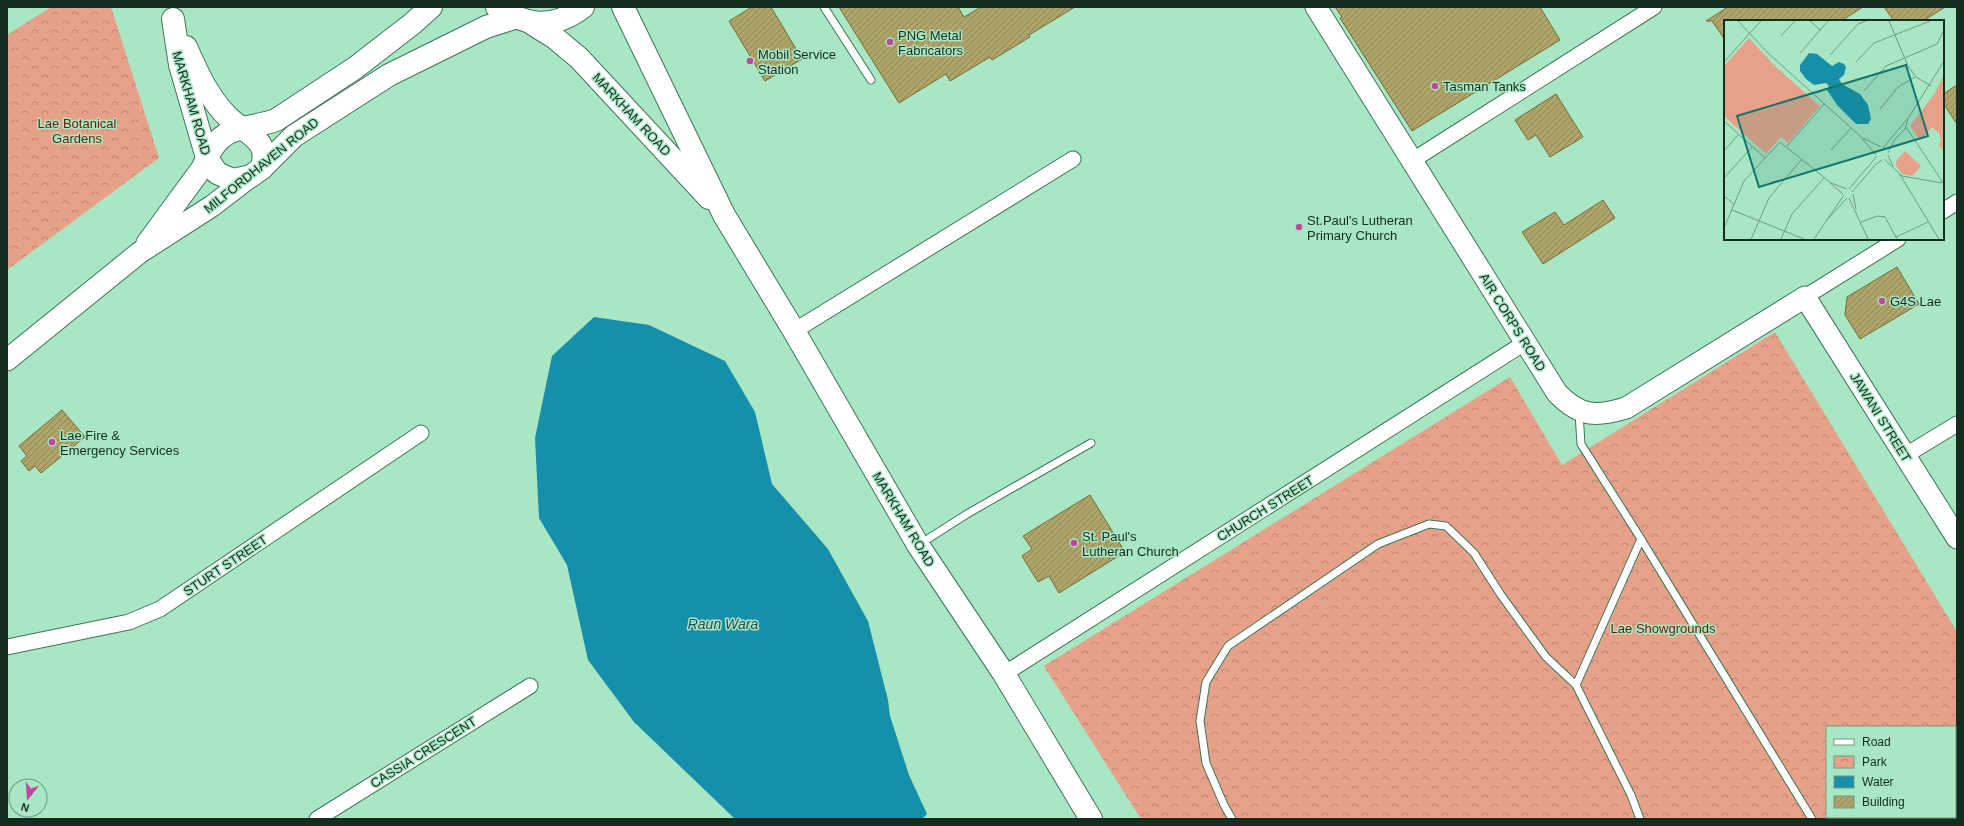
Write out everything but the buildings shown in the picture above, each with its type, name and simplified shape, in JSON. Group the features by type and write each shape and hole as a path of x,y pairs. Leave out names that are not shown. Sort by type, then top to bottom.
{"main road":[{"name":"MILFORDHAVEN ROAD","path":"207,158 212,146 221,137 230,131 276,120 355,68 431,7"},
{"name":"MILFORDHAVEN ROAD","path":"256,172 294,136 390,75 486,27 514,16 552,22 572,15 583,7"},
{"name":"MARKHAM ROAD","path":"623,7 724,215 794,331 918,545 1004,674 1091,819"},
{"name":"MARKHAM ROAD","path":"171,13 203,83 225,114 256,138 261,145 264,154 256,172 233,180 225,178 218,173 207,158 180,65 171,13"},
{"name":"MARKHAM ROAD","path":"514,16 555,38 579,58 724,215"}],"street":[{"name":"AIR CORPS ROAD","path":"1316,7 1413,160 1557,393 1569,405 1579,411 1594,414 1608,413 1626,408 1805,297"},
{"path":"1413,160 1654,7"},
{"name":"MILFORDHAVEN ROAD","path":"139,253 202,168 207,158"},
{"path":"794,331 1073,159"},
{"name":"MILFORDHAVEN ROAD","path":"7,360 139,253 212,206 256,172"},
{"path":"1944,210 1957,202"},
{"path":"1805,297 1896,240"},
{"name":"JAWANI STREET","path":"1805,297 1957,538"},
{"name":"CHURCH STREET","path":"1004,674 1526,342"},
{"path":"1906,455 1957,424"},
{"name":"STURT STREET","path":"7,647 129,622 160,609 421,433"},
{"name":"CASSIA CRESCENT","path":"317,819 530,686"}],"lane":[{"path":"824,7 871,80"},
{"path":"1579,411 1581,444 1641,539 1812,819"},
{"path":"918,545 967,514 1091,443"},
{"path":"1232,819 1224,805 1206,763 1200,721 1206,682 1228,646 1378,544 1429,524 1446,526 1474,553 1501,595 1546,656 1576,685 1631,795 1640,819"},
{"path":"1576,685 1641,539"}],"green space":[{"name":"Lae Botanical Gardens","path":"51,7 111,7 159,158 7,270 7,35"},
{"name":"Lae Showgrounds","path":"1775,332 1957,632 1957,819 1141,819 1044,666 1510,377 1562,465"}],"water":[{"name":"Raun Wara","path":"594,317 649,325 725,361 755,412 772,484 828,549 868,621 888,700 890,716 909,775 927,814 922,819 735,819 634,722 588,660 567,565 539,518 535,438 552,356"}],"place":[{"name":"PNG Metal Fabricators","path":"890,42"},
{"name":"Mobil Service Station","path":"750,61"},
{"name":"Tasman Tanks","path":"1435,86"},
{"name":"St.Paul's Lutheran Primary Church","path":"1299,227"},
{"name":"G4S Lae","path":"1882,301"},
{"name":"Lae Fire & Emergency Services","path":"52,442"},
{"name":"St. Paul's Lutheran Church","path":"1074,543"}]}
